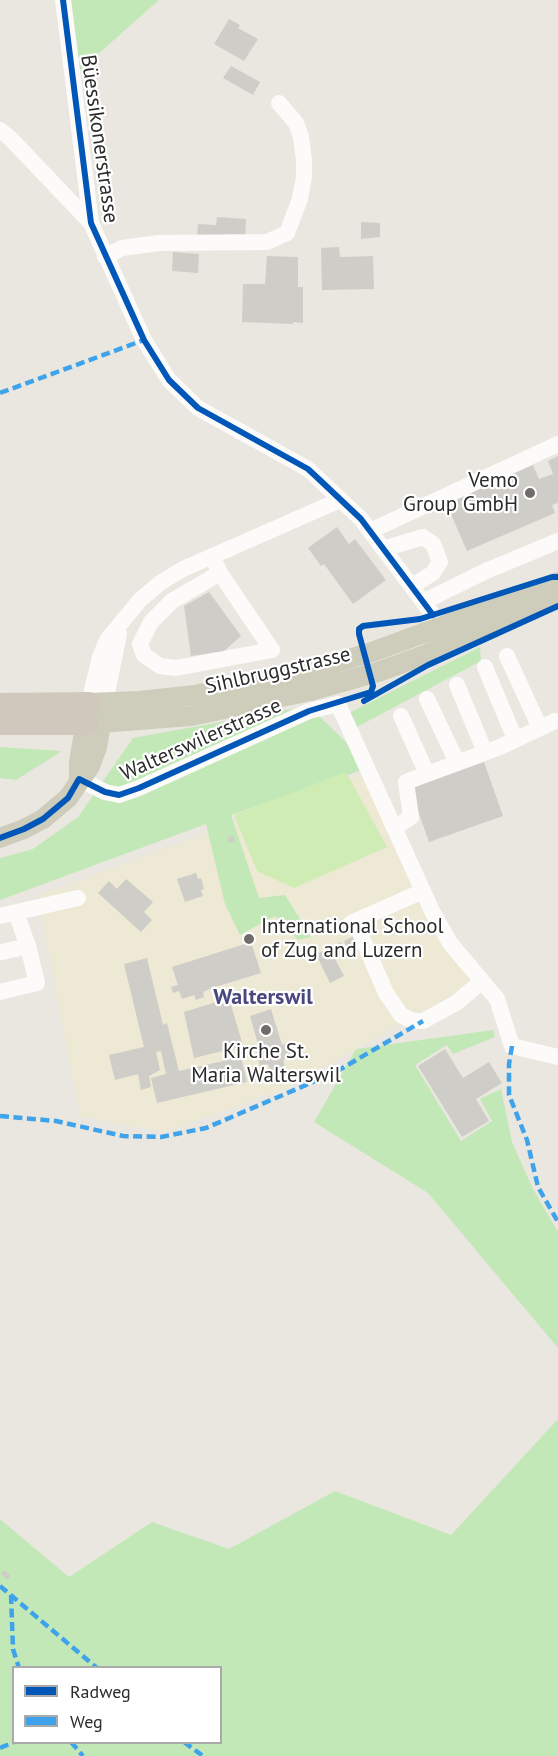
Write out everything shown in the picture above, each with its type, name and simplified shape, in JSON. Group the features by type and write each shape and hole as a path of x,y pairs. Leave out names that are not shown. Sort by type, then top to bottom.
{"highway":[{"path":"0,704 96,713"},
{"path":"0,724 96,713"}],"main road":[{"name":"Sihlbruggstrasse","path":"96,713 305,672 372,652 558,582"},
{"name":"Sihlbruggstrasse","path":"96,713 191,716 310,691 381,671 422,656 558,598"},
{"path":"0,838 43,819 68,798 79,779 79,762 96,713"}],"street":[{"name":"Büessikonerstrasse","path":"63,0 91,222 144,340 169,380 198,408 308,470 361,519 428,608 486,571 558,541"},
{"path":"105,257 122,248 159,243 267,242 287,233 300,199 304,160 301,136 296,123 279,103"},
{"path":"0,130 91,222"},
{"path":"68,201 75,200 87,192"},
{"path":"370,531 558,444"},
{"path":"96,713 100,657 107,640 140,600 160,582 183,569 340,500"},
{"path":"383,549 423,537 433,544 440,562 433,573 411,586"},
{"path":"212,556 220,573 272,650 176,668 160,666 144,655 140,644 151,621 172,601 220,573"},
{"path":"394,828 411,817 405,782 485,752 547,724 507,656"},
{"path":"485,667 515,739"},
{"path":"457,685 485,752"},
{"path":"427,699 457,762"},
{"name":"Walterswilerstrasse","path":"79,779 105,792 119,795 309,711 338,704 423,891 450,943 497,999 512,1046 558,1057"},
{"path":"401,716 427,774"},
{"path":"423,891 353,923 386,993 400,1015 413,1021 423,1021 456,1003 481,982"},
{"path":"0,993 37,983 28,946 8,914 78,898"},
{"path":"1,950 28,946"}],"shaded area":[{"name":"International School of Zug and Luzern","path":"365,773 475,982 288,1087 164,1132 80,1116 38,896"}],"green space":[{"path":"71,0 159,0 80,70"},
{"path":"480,647 481,661 355,728 349,713"},
{"path":"309,706 371,767 231,815 259,898 285,895 311,937 298,940 275,916 240,935 225,904 206,824 0,900 0,858 33,849 78,817 133,738"},
{"path":"0,747 62,751 16,780 0,778"},
{"path":"346,772 387,847 294,888 257,871 234,815"},
{"path":"493,1030 495,1037 453,1054 447,1045 415,1065 461,1141 492,1121 480,1099 501,1089 512,1142 533,1189 558,1232 558,1348 428,1193 314,1122 356,1049"},
{"path":"558,1419 558,1756 0,1756 0,1519 69,1577 152,1522 229,1549 335,1491 451,1535"}],"building":[{"path":"229,19 240,25 238,28 258,39 244,61 214,44"},
{"path":"231,66 260,82 253,95 223,78"},
{"path":"217,217 246,219 245,239 197,237 198,224 216,225"},
{"path":"361,222 380,223 380,237 361,239"},
{"path":"339,247 340,257 373,256 374,289 322,290 321,248"},
{"path":"173,252 199,254 198,273 172,271"},
{"path":"267,256 298,257 298,287 303,287 303,323 242,322 243,284 265,284"},
{"path":"558,456 558,503 552,505 555,513 467,551 446,503 533,465 539,479 553,474 548,461"},
{"path":"337,527 349,544 355,539 386,580 353,604 324,564 321,566 308,548"},
{"path":"209,592 241,636 224,651 191,656 184,606"},
{"path":"484,762 503,816 429,842 410,788"},
{"path":"233,836 235,842 229,843 228,837"},
{"path":"196,873 198,879 201,878 203,896 185,902 177,879"},
{"path":"126,879 153,902 144,912 152,920 141,932 98,893 109,881 117,889"},
{"path":"354,936 359,947 349,952 344,941"},
{"path":"251,942 261,973 212,988 203,992 204,997 196,1000 194,995 182,999 179,991 173,993 171,987 178,985 172,967"},
{"path":"341,942 346,954 335,959 344,976 330,983 315,952 319,953"},
{"path":"147,958 163,1025 167,1023 179,1071 241,1057 247,1082 157,1103 151,1078 166,1074 161,1051 156,1052 160,1070 149,1076 151,1087 141,1090 138,1074 115,1080 109,1055 144,1047 124,964"},
{"path":"229,998 243,1046 194,1058 184,1012"},
{"name":"Kirche St. Maria Walterswil","path":"271,1009 282,1045 287,1043 291,1058 283,1060 285,1067 270,1071 268,1064 260,1067 256,1052 260,1051 250,1016"},
{"path":"445,1049 463,1078 489,1062 502,1083 476,1099 489,1121 462,1137 418,1066"},
{"path":"4,1570 11,1576 8,1580 1,1574"}],"marked path":[{"path":"0,393 144,340"},
{"path":"0,1116 56,1121 123,1136 161,1137 206,1128 334,1073 423,1021"},
{"path":"512,1046 509,1064 509,1095 527,1140 538,1187 558,1222"},
{"path":"0,1586 95,1666"},
{"path":"11,1595 13,1649 18,1666"},
{"path":"0,1748 12,1743"},
{"path":"73,1744 83,1756"},
{"path":"187,1744 203,1756"}],"cycle path":[{"path":"63,0 91,223 144,340 169,380 198,408 308,469 361,519 433,615"},
{"path":"0,838 43,819 68,798 79,779 105,792 119,795 309,711 371,692 373,686 359,634 359,629 363,626 420,619 558,577"},
{"path":"364,701 428,665 558,606"}],"place":[{"name":"Vemo Group GmbH","path":"530,493"},
{"name":"International School of Zug and Luzern","path":"249,939"},
{"name":"Kirche St. Maria Walterswil","path":"266,1030"}],"district":[{"name":"Walterswil","path":"263,998"}]}
